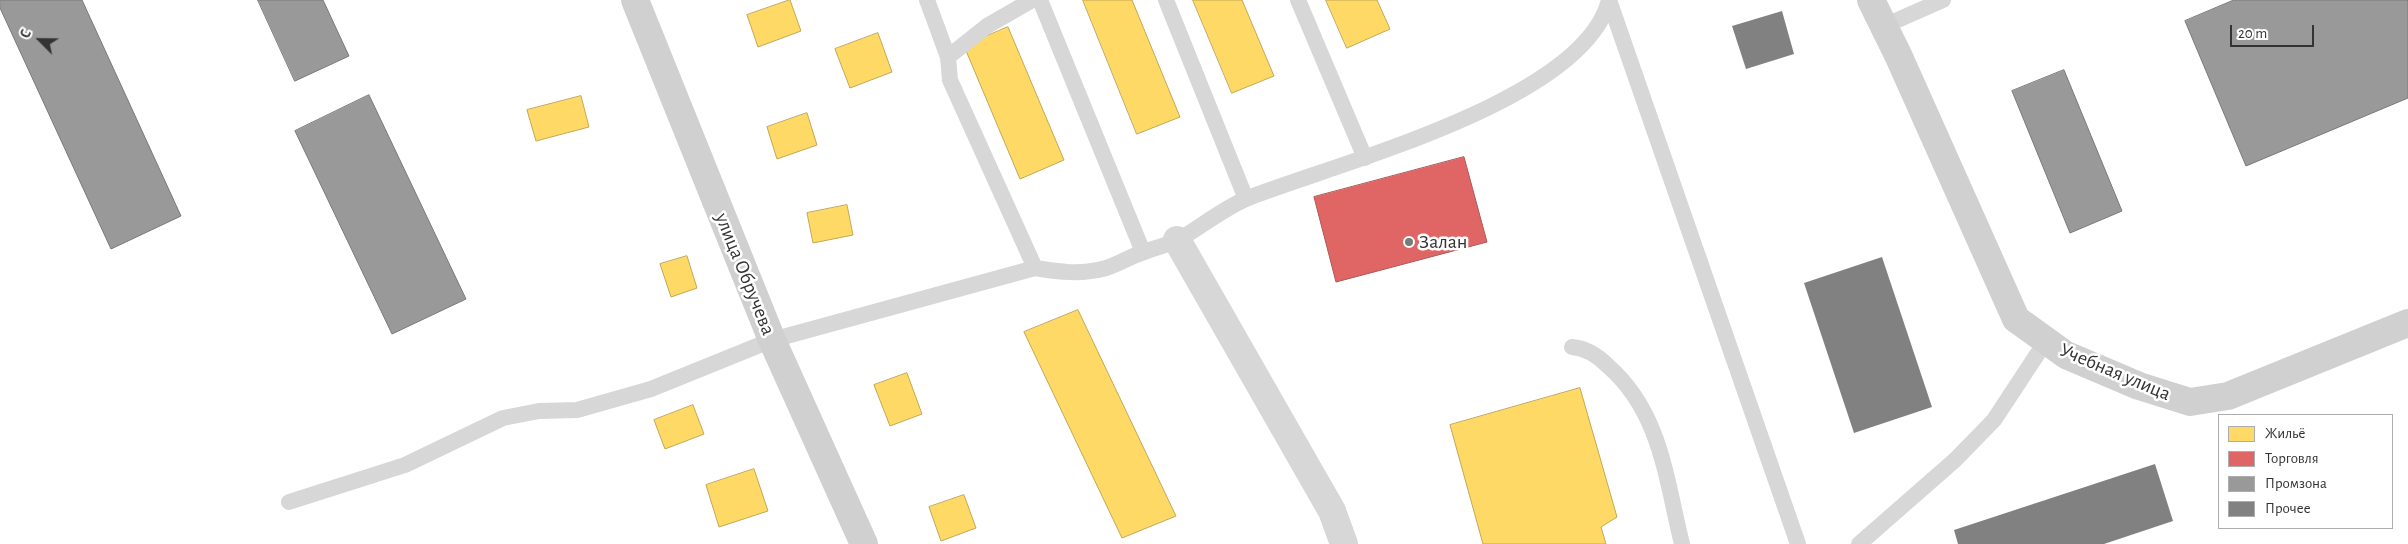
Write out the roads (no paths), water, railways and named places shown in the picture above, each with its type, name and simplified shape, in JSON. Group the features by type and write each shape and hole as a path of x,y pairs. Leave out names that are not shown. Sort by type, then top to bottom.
{"street":[{"name":"улица Обручева","path":"634,0 772,340 864,544"},
{"name":"Учебная улица","path":"1871,0 2016,319 2066,355 2139,386 2190,402 2228,396 2408,323"},
{"path":"1177,240 1332,511 1344,544"}],"lane":[{"path":"927,0 948,57 950,80 1035,268"},
{"path":"948,57 987,26 1032,0"},
{"path":"1040,0 1143,252"},
{"path":"1166,0 1246,199"},
{"path":"1298,0 1365,158"},
{"path":"289,502 405,466 504,418 539,411 577,410 642,391 772,340 1035,268 1071,274 1106,268 1177,240 1246,199 1365,158 1491,108 1547,76 1585,42 1606,14 1609,0"},
{"path":"1609,0 1798,544"},
{"path":"1884,26 1943,0"},
{"path":"1859,544 1955,460 1994,420 2046,341"},
{"path":"1572,347 1579,347 1596,354 1628,384 1638,399 1650,421 1665,468 1682,544"}],"place":[{"name":"Залан","path":"1409,242"}]}
